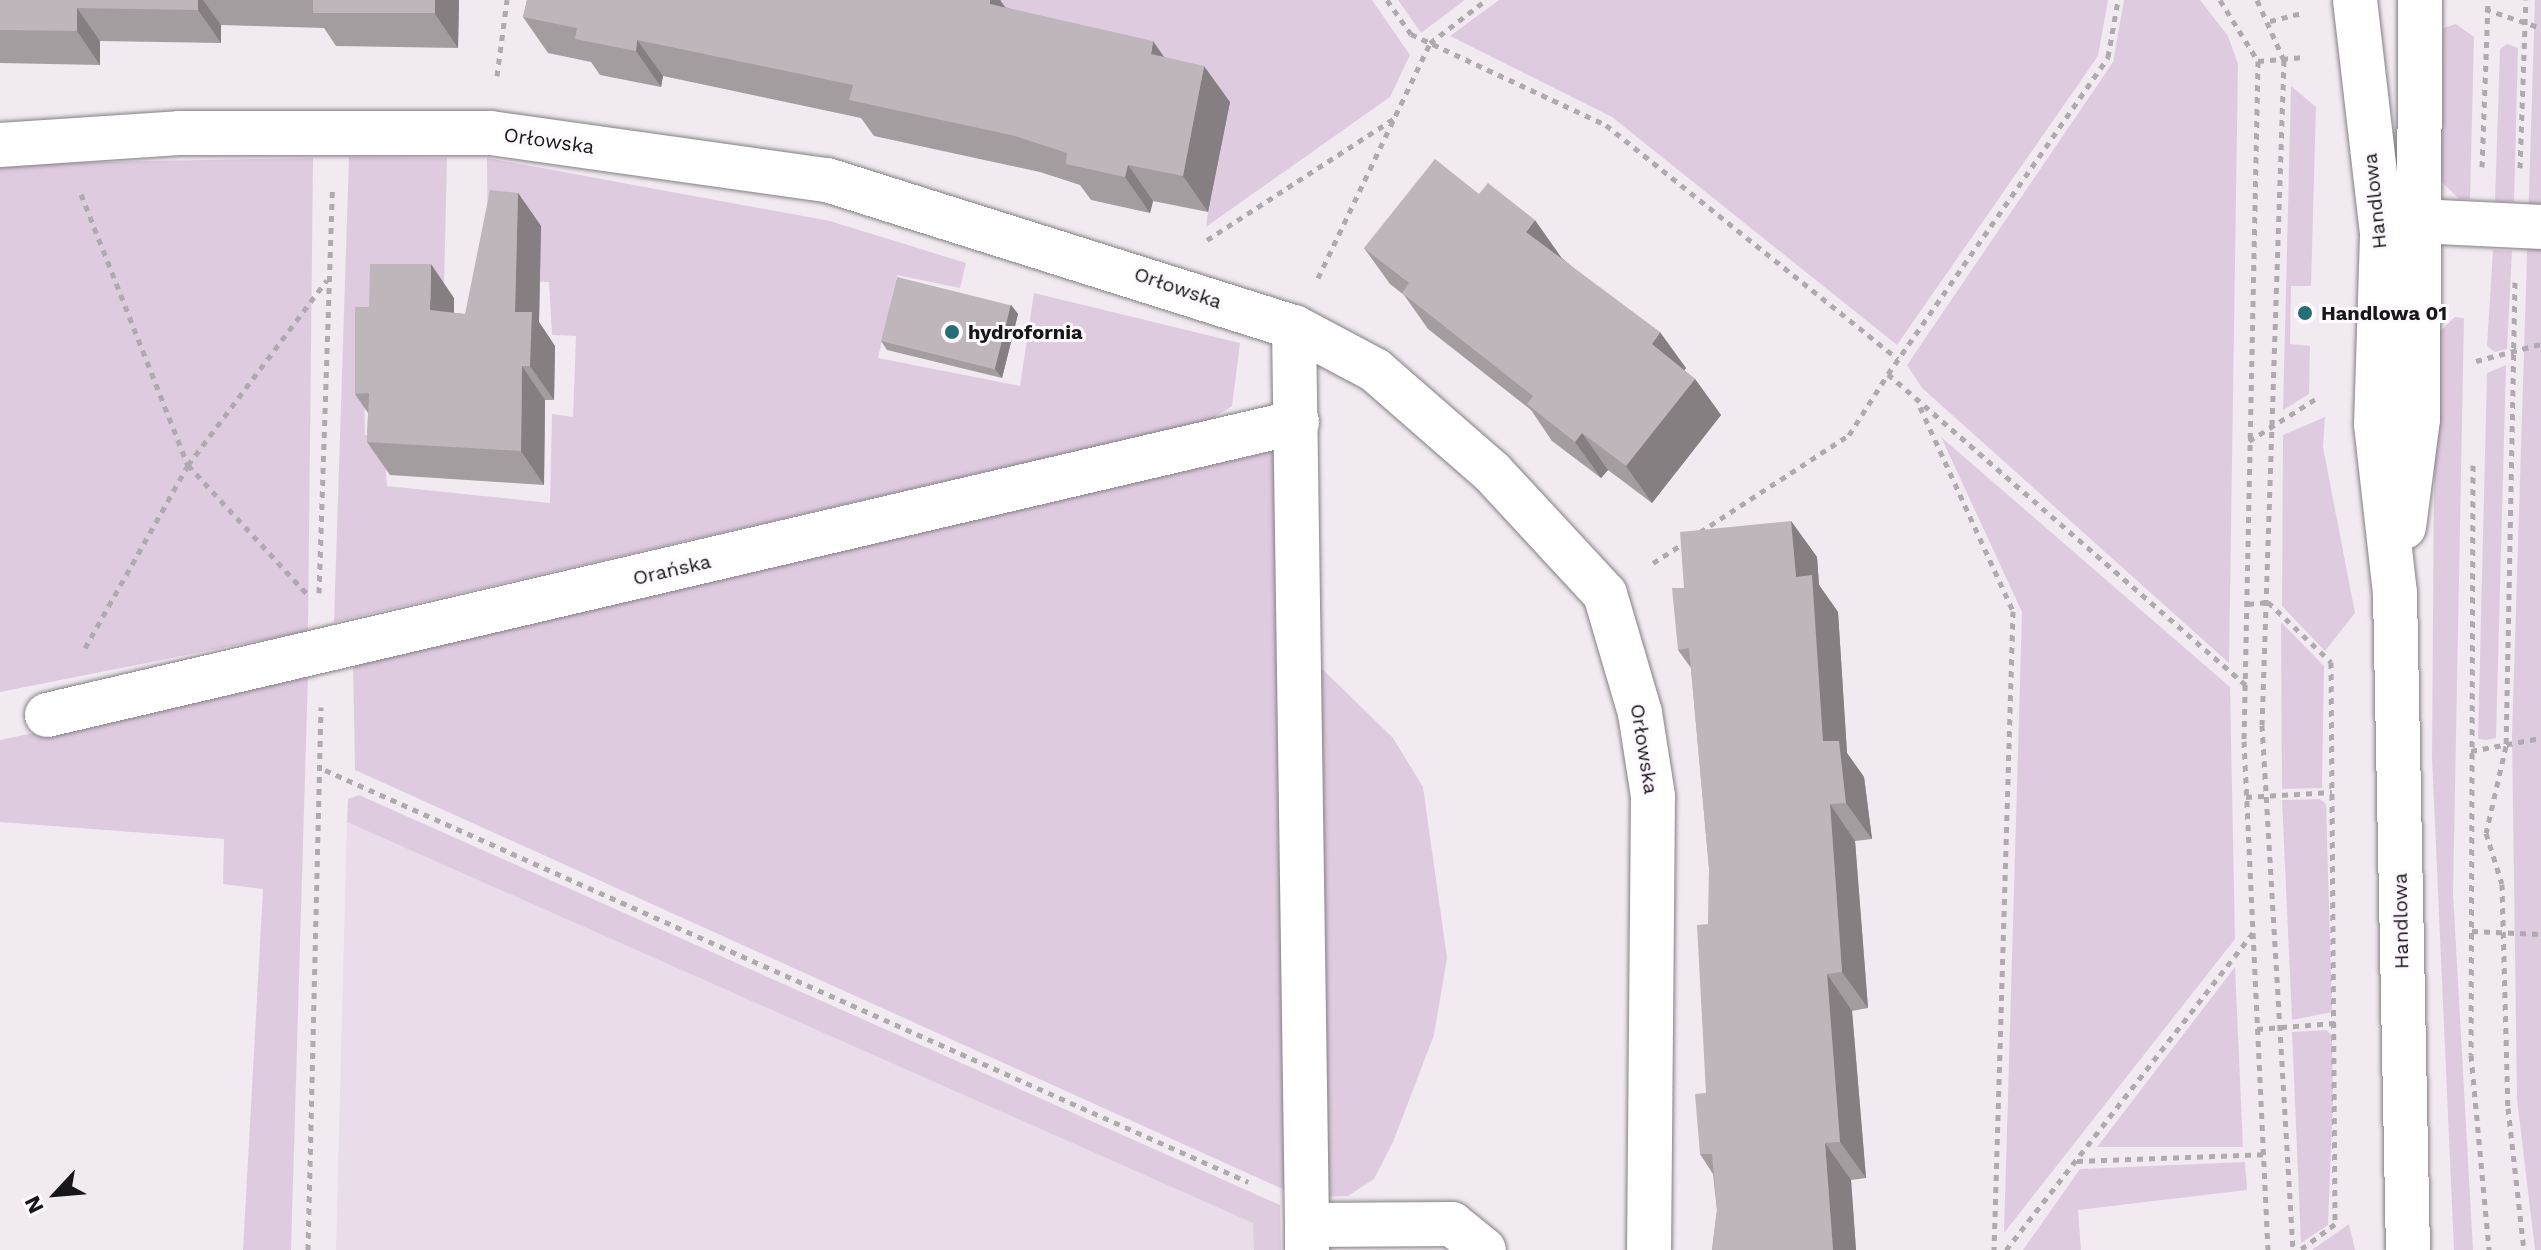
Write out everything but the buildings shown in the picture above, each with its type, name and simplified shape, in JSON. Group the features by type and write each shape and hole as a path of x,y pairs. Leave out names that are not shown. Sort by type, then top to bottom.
{"street":[{"name":"Handlowa","path":"2355,0 2382,235 2376,424 2395,593 2408,1250"},
{"name":"Handlowa","path":"2395,593 2418,419 2420,0"},
{"name":"Orłowska","path":"0,145 319,130 491,133 827,180 1141,276 1294,327 1375,370 1424,407 1605,594 1640,713 1653,796 1649,1250"},
{"path":"2419,221 2513,226"},
{"path":"1294,327 1307,1228 1452,1224 1484,1250"},
{"name":"Orańska","path":"47,715 1297,422"}],"path":[{"path":"491,133 507,0"},
{"path":"1387,0 1411,34 1606,125 1898,359"},
{"path":"1294,327 1430,43 1486,0"},
{"path":"1605,594 1849,435 1898,359 2108,57 2118,0"},
{"path":"2220,0 2258,61 2249,441 2246,797 2268,1250"},
{"path":"2257,0 2284,60 2276,425 2268,602 2266,796 2293,1250"},
{"path":"2488,0 2513,226"},
{"path":"2524,1250 2508,1108 2502,884 2486,833 2506,746 2513,226 2526,0"},
{"path":"2487,9 2541,28"},
{"path":"2258,61 2300,60 2318,47"},
{"path":"1141,276 1394,119"},
{"path":"60,141 188,465 277,568 319,604"},
{"path":"47,715 188,465 327,279"},
{"path":"2474,362 2541,344"},
{"path":"2474,377 2475,346"},
{"path":"1888,374 1920,407 2246,685"},
{"path":"2249,441 2317,400 2317,385"},
{"path":"1920,407 2013,611 1994,1250"},
{"path":"2473,453 2471,1055 2489,1250"},
{"path":"2248,604 2268,602 2331,662 2335,1224 2300,1250"},
{"path":"2471,751 2541,738"},
{"path":"325,770 1307,1228"},
{"path":"2246,797 2332,792"},
{"path":"2472,931 2541,934"},
{"path":"2006,1250 2253,933"},
{"path":"2257,1029 2335,1023"},
{"path":"2076,1161 2264,1154"}],"shaded area":[{"path":"906,0 1372,0 1410,55 1390,97 1206,227 1208,212"},
{"path":"1398,0 1465,0 1421,33"},
{"path":"1499,0 2108,0 2098,56 1897,345 1612,117 1450,36"},
{"path":"2124,0 2200,0 2228,36 2238,64 2229,663 1922,388 1907,365 2113,62"},
{"path":"2535,0 2541,0 2541,1250 2535,1250 2517,1099 2512,735"},
{"path":"2456,24 2474,37 2470,199 2459,199 2439,179 2443,28"},
{"path":"2507,44 2518,48 2514,202 2495,201 2500,49"},
{"path":"2291,86 2316,107 2311,286 2291,286 2290,344 2310,346 2309,394 2283,410"},
{"path":"349,157 447,158 444,287 363,333 365,435 384,438 387,486 550,503 552,414 573,417 576,336 552,335 549,282 488,280 487,158 830,221 966,263 960,288 897,275 878,358 1020,386 1034,293 1240,343 1232,406 1210,420 334,622"},
{"path":"313,158 308,631 0,692 0,164"},
{"path":"2493,250 2512,251 2507,349 2495,352 2487,346"},
{"path":"2455,317 2464,318 2453,893 2473,1250 2454,1250 2432,758 2435,336"},
{"path":"2506,365 2496,738 2486,740 2478,739 2487,373"},
{"path":"2325,417 2323,447 2355,613 2325,651 2282,606 2283,435"},
{"path":"1941,437 2230,687 2235,939 2004,1233 2022,612"},
{"path":"1283,449 1296,1195 355,770 353,659"},
{"path":"2281,622 2324,666 2322,788 2282,789"},
{"path":"1313,660 1393,738 1423,787 1447,958 1434,1035 1393,1142 1374,1179 1348,1196 1323,1197"},
{"path":"308,675 291,1250 243,1250 263,889 223,884 224,839 0,822 0,740"},
{"path":"359,795 1280,1205 1281,1250 1254,1250 1253,1223 347,822 348,799"},
{"path":"2320,799 2326,804 2332,1012 2292,1020 2282,800"},
{"path":"347,822 1254,1223 1254,1250 336,1250"},
{"path":"2235,967 2243,1147 2097,1147"},
{"path":"2326,1030 2332,1035 2333,1099 2328,1225 2301,1243 2292,1032"},
{"path":"2245,1162 2247,1190 2078,1210 2081,1250 2023,1250 2080,1169"},
{"path":"2349,1224 2355,1250 2312,1250"}],"place":[{"name":"Handlowa 01","path":"2305,313"},
{"name":"hydrofornia","path":"952,332"}]}
